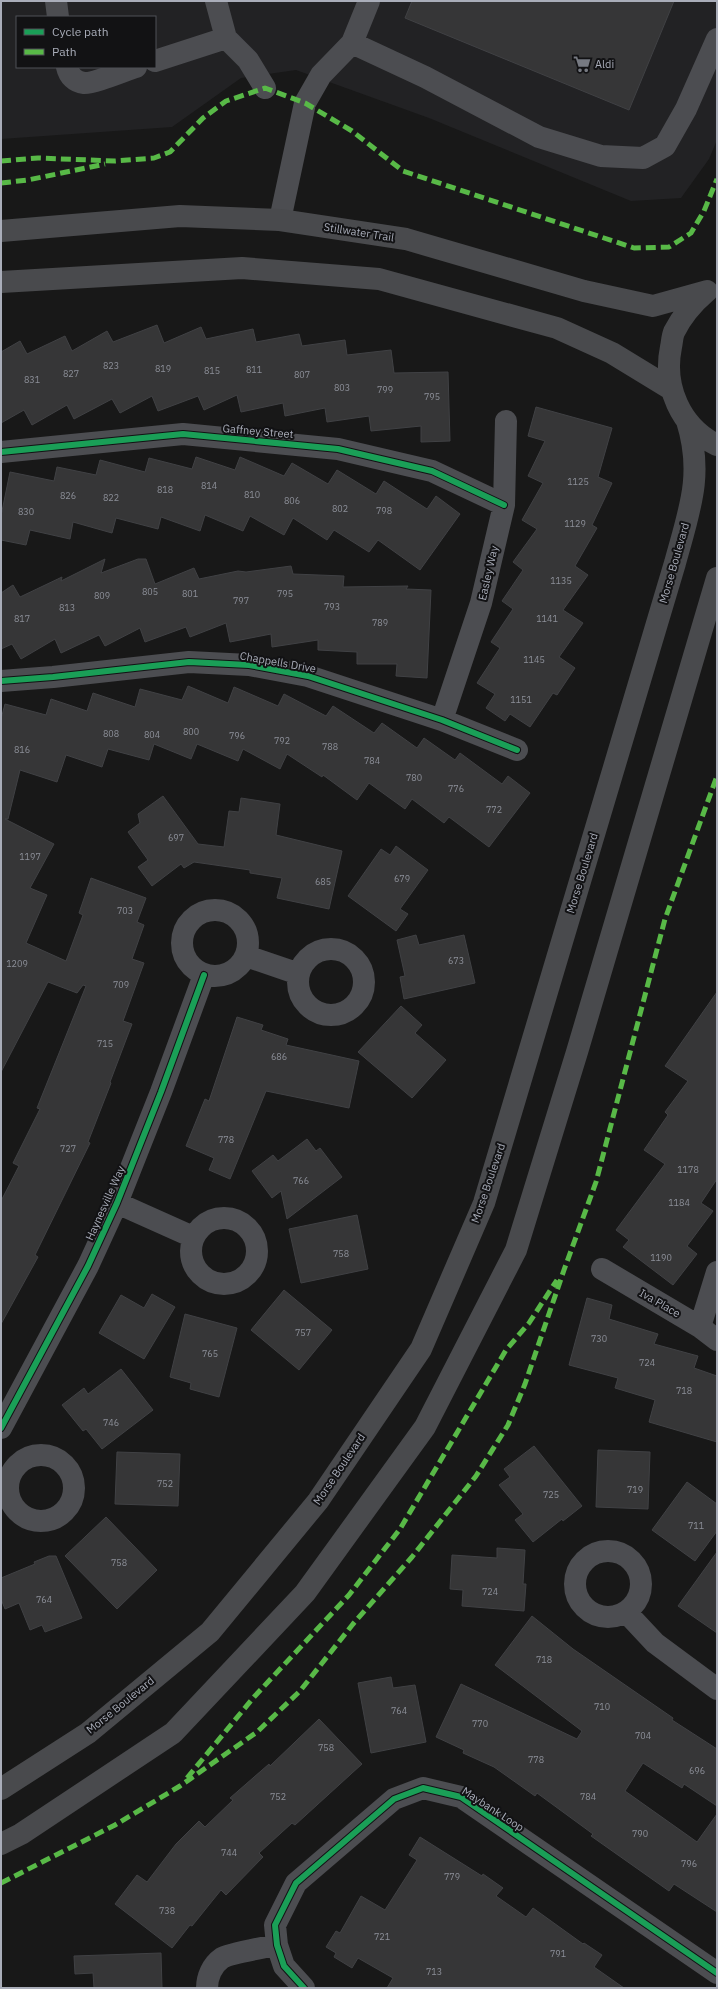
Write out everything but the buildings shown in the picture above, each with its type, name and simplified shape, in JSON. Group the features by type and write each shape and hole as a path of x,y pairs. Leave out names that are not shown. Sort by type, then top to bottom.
{"main road":[{"name":"Stillwater Trail","path":"1,232 180,216 280,220 406,239 584,291 653,306 712,288"},
{"path":"1,282 242,268 379,279 557,328 612,353 671,389"},
{"path":"712,288 687,310 673,334 668,361 671,389 677,406 687,421 708,440 717,445"},
{"name":"Morse Boulevard","path":"1,1788 88,1733 210,1632 318,1501 421,1348 484,1203 675,563 693,495 696,462 693,440 687,421"},
{"path":"1,1844 21,1834 173,1733 305,1593 425,1428 516,1250 577,1052 717,578"}],"street":[{"path":"56,1 58,16"},
{"path":"216,1 226,38 248,60 265,88"},
{"path":"280,220 305,102 321,75 352,43 369,1"},
{"path":"156,61 226,38"},
{"path":"352,43 425,77 539,137 601,156 643,158 665,146 686,109 717,39"},
{"path":"67,68 69,74 76,81 86,84 133,68"},
{"name":"Easley Way","path":"442,720 481,603 504,505 506,421"},
{"name":"Gaffney Street","path":"1,452 183,434 338,449 432,471 504,505"},
{"name":"Chappells Drive","path":"1,681 53,677 189,662 249,665 308,676 442,720 517,750"},
{"path":"212,909 224,910 234,916 242,924 247,934 249,945 246,956 240,965 228,973 214,976 204,974 194,969 182,950 182,938 185,928 192,918 202,912 212,909"},
{"path":"246,956 299,974"},
{"name":"Haynesville Way","path":"1,1428 88,1266 117,1203 161,1092 204,974"},
{"path":"117,1203 193,1237"},
{"name":"Iva Place","path":"602,1269 709,1333"},
{"path":"709,1333 717,1272"},
{"path":"626,1612 655,1643 717,1689"},
{"name":"Maybank Loop","path":"301,1987 284,1966 277,1945 275,1925 296,1883 394,1799 423,1788 461,1796 717,1973"},
{"path":"207,1988 207,1978 212,1969 222,1958 277,1945"}],"shaded area":[{"path":"1,1 717,1 717,140 709,159 681,198 631,201 429,118 296,70 241,78 172,127 1,139"}],"marked path":[{"path":"1,161 38,158 115,161 154,158 170,152 203,118 226,101 265,88 305,103 352,131 403,171 634,248 669,247 691,233 704,211 717,179"},
{"path":"1,183 28,180 105,164"},
{"path":"1,1883 115,1825 180,1786 257,1732 300,1691 353,1624 412,1557 476,1476 508,1425 525,1384 596,1182 665,919 717,776"},
{"path":"187,1778 254,1697 349,1595 400,1529 506,1350 529,1323 557,1280"}],"cycle path":[{"path":"1,452 183,434 338,449 432,471 504,505"},
{"path":"1,681 53,677 189,662 249,665 308,676 442,720 517,750"},
{"path":"1,1428 88,1266 117,1203 161,1092 204,975"},
{"path":"304,1988 284,1966 277,1945 275,1925 296,1883 394,1799 423,1788 461,1797 717,1973"}],"place":[{"name":"Aldi","path":"582,64"}]}
